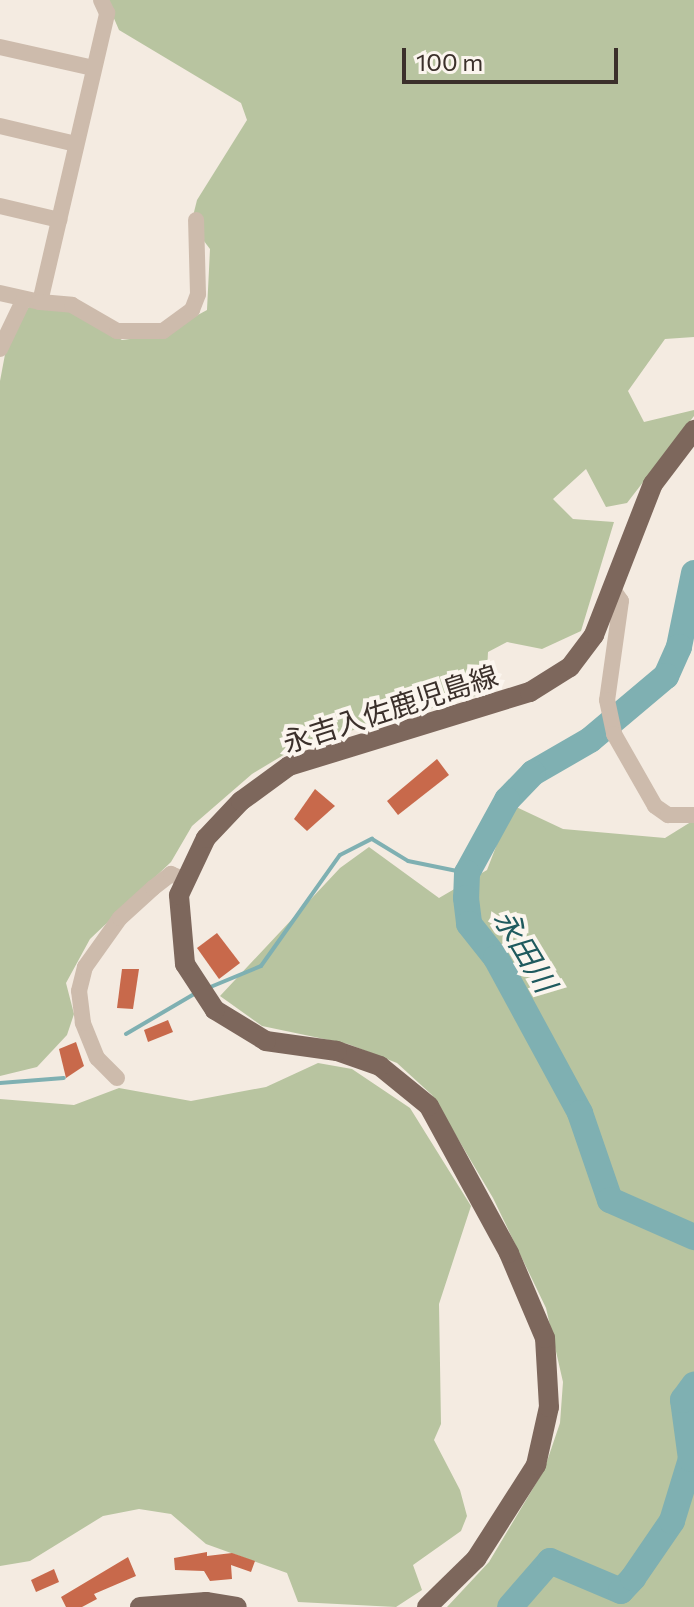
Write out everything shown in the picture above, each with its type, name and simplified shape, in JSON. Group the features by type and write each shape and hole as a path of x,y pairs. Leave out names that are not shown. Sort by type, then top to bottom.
{"main road":[{"name":"永吉入佐鹿児島線","path":"181,887 219,824 289,766 544,685 581,654 614,591 653,484 694,430"},
{"path":"181,887 180,947 200,994 247,1033 288,1046 337,1051 380,1066 429,1106 509,1253 545,1338 549,1407 536,1465 476,1559 427,1607"},
{"path":"140,1607 206,1602 237,1607"}],"street":[{"path":"0,349 32,300 59,220 107,13 101,0"},
{"path":"0,47 93,68"},
{"path":"0,126 76,144"},
{"path":"0,206 59,220"},
{"path":"0,293 72,305 117,331 163,331 192,310 198,294 196,220"},
{"path":"614,591 621,601 607,700 614,734 655,806 668,815 694,815"},
{"path":"117,1078 97,1058 83,1023 79,991 85,967 120,918 153,888 171,874 181,887"}],"green space":[{"path":"106,0 694,0 694,337 665,339 628,391 644,422 694,410 694,416 627,503 606,507 586,469 553,499 573,519 614,522 581,631 542,649 507,642 488,652 486,693 300,745 252,774 192,826 171,862 90,939 66,983 74,1014 67,1035 37,1067 0,1076 0,381 9,333 29,307 75,310 122,340 161,335 207,310 210,249 191,224 197,200 247,120 241,103 119,30"},
{"path":"512,805 563,829 665,838 694,820 694,1607 447,1607 489,1562 544,1470 560,1423 563,1382 546,1308 493,1198 432,1095 397,1063 348,1044 262,1026 220,996 340,868 369,847 439,898 487,870"},
{"path":"318,1063 352,1069 410,1108 471,1206 439,1304 441,1424 434,1440 460,1490 467,1516 461,1531 413,1565 422,1590 396,1607 298,1602 287,1573 206,1544 171,1514 139,1509 103,1516 30,1561 0,1566 0,1099 74,1105 119,1088 191,1101 266,1087"}],"building":[{"path":"437,759 449,775 398,815 387,801"},
{"path":"315,789 335,806 307,831 294,819"},
{"path":"217,933 240,963 219,979 197,948"},
{"path":"122,969 139,969 133,1009 117,1008"},
{"path":"168,1020 173,1032 148,1042 144,1030"},
{"path":"76,1042 84,1066 66,1078 59,1049"},
{"path":"207,1552 207,1556 232,1553 255,1561 251,1572 231,1565 232,1579 210,1581 204,1571 175,1570 174,1558"},
{"path":"128,1557 136,1576 94,1594 97,1599 82,1607 66,1607 61,1597"},
{"path":"54,1569 59,1582 36,1592 31,1580"}],"waterway":[{"name":"永田川","path":"694,573 679,647 666,676 590,740 533,773 507,800 467,873 466,898 469,924 496,958 580,1113 610,1200 694,1237"},
{"path":"208,988 261,966 340,855 372,839 408,861 467,873"},
{"path":"126,1034 196,993"},
{"path":"0,1083 64,1078"},
{"name":"永田川","path":"510,1607 550,1561 621,1591 633,1578 672,1521 691,1459 683,1400 694,1385"}]}
